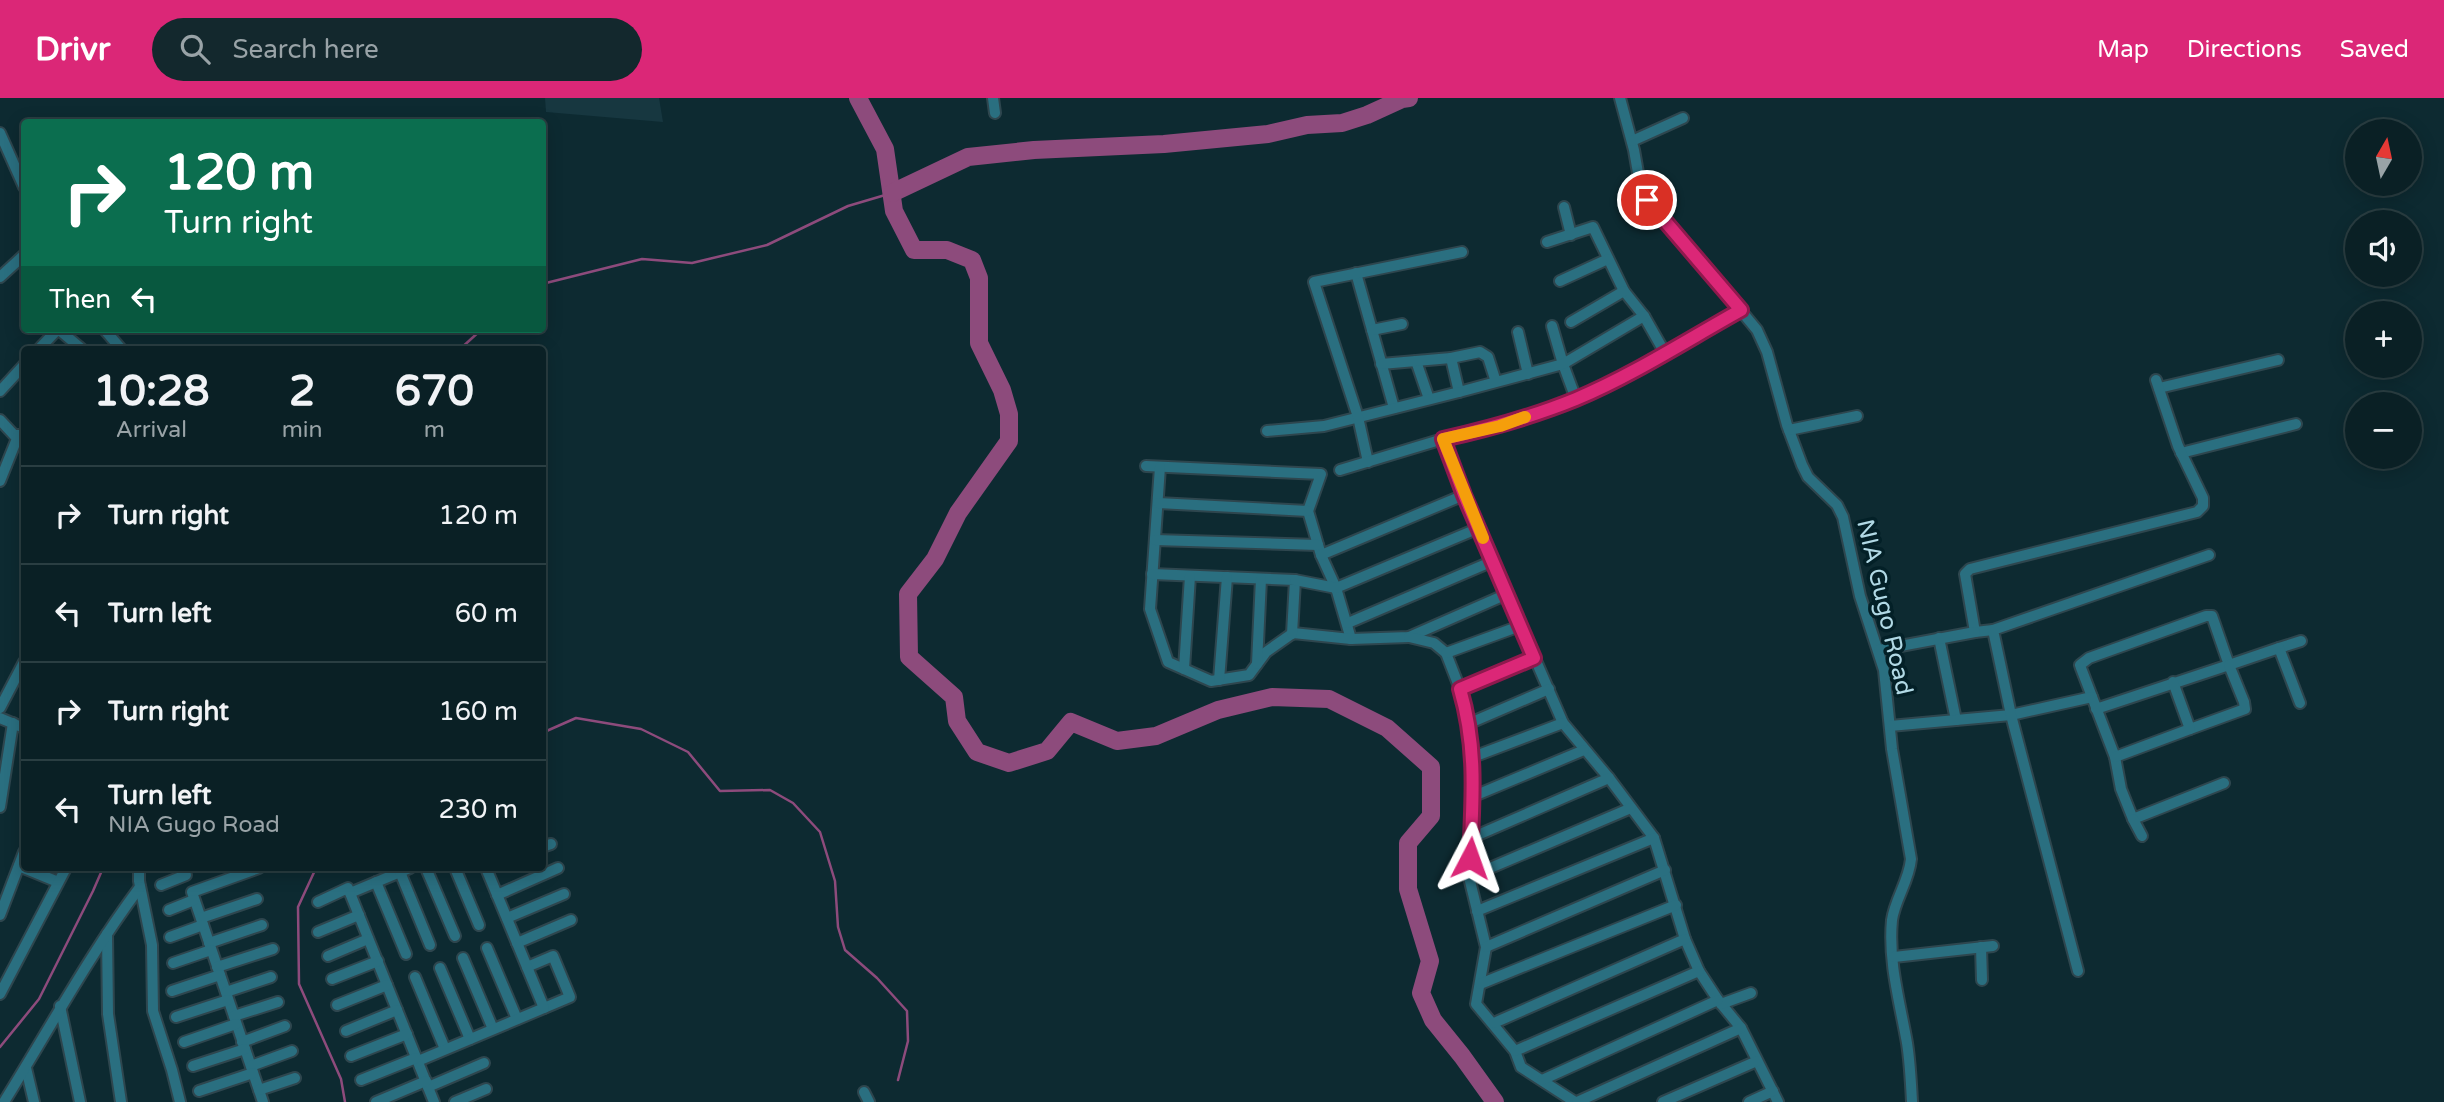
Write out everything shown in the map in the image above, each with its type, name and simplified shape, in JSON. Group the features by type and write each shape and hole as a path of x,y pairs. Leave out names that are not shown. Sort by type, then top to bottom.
{"street":[{"path":"993,98 995,113"},
{"name":"NIA Gugo Road","path":"1620,98 1632,141 1638,180 1647,200 1741,310 1762,339 1789,430 1808,477 1829,496 1843,517 1860,596 1884,670 1911,859 1910,873 1896,903 1892,921 1896,995 1909,1055 1912,1102"},
{"path":"1632,141 1683,118"},
{"path":"0,133 21,180"},
{"path":"1564,207 1572,235"},
{"path":"1547,242 1592,227 1624,291 1644,316 1665,353"},
{"path":"1368,462 1358,417 1314,282 1462,253"},
{"path":"0,277 21,258"},
{"path":"1560,281 1608,259"},
{"path":"1356,274 1394,408"},
{"path":"1572,322 1624,291"},
{"path":"1340,470 1443,439 1500,426 1576,399 1741,310"},
{"path":"1267,431 1324,426 1563,364 1644,316"},
{"path":"1372,330 1402,324"},
{"path":"1552,326 1576,399"},
{"path":"1518,332 1528,374"},
{"path":"42,346 54,333"},
{"path":"63,333 78,346"},
{"path":"1381,364 1451,358 1480,352 1488,357 1496,382"},
{"path":"1451,358 1459,391"},
{"path":"1975,632 1965,574 1969,569 2197,512 2203,506 2203,498 2181,453 2157,384 2278,360"},
{"path":"1416,361 1429,399"},
{"path":"0,391 21,368"},
{"path":"1789,430 1857,416"},
{"path":"0,420 14,435 21,435 0,481"},
{"path":"2181,453 2296,424"},
{"path":"1443,439 1464,495 1563,723 1654,838 1685,939 1699,971 1741,1028 1775,1097 1749,1102"},
{"path":"1146,466 1321,474 1308,511 1352,639"},
{"path":"1160,467 1150,609 1168,662 1211,681 1249,675 1266,652 1292,634 1352,639 1409,637 1434,643 1446,653 1470,723 1473,757 1474,796 1469,877 1486,947 1476,1004 1516,1051 1521,1067 1576,1102 1741,1028"},
{"path":"1155,540 1320,550 1464,495"},
{"path":"1158,503 1308,511"},
{"path":"1152,574 1295,580 1336,587 1479,528"},
{"path":"1879,650 1993,630 2209,555"},
{"path":"1348,623 1493,561"},
{"path":"1184,669 1190,576"},
{"path":"1219,680 1227,578"},
{"path":"1256,665 1261,579"},
{"path":"1292,634 1295,580"},
{"path":"1409,637 1507,594"},
{"path":"2115,757 2245,708 2210,615 2082,661 2080,665 2115,757 2121,789 2142,836"},
{"path":"1446,653 1520,626"},
{"path":"1993,630 2011,715 2078,971"},
{"path":"1939,638 1956,720"},
{"path":"2096,709 2301,641"},
{"path":"2279,648 2300,703"},
{"path":"1460,689 1534,658"},
{"path":"0,708 21,668"},
{"path":"2174,682 2190,729"},
{"path":"1470,723 1549,689"},
{"path":"1890,726 2011,715 2092,697"},
{"path":"0,718 21,727"},
{"path":"0,807 13,723"},
{"path":"1473,757 1563,723"},
{"path":"1474,796 1584,750"},
{"path":"1471,838 1609,778"},
{"path":"2133,820 2224,783"},
{"path":"1469,877 1631,808"},
{"path":"1477,911 1654,838"},
{"path":"0,915 21,860"},
{"path":"497,895 558,869"},
{"path":"1486,947 1665,870"},
{"path":"31,871 58,882"},
{"path":"0,993 64,871"},
{"path":"139,871 152,945 153,1012 173,1070 180,1102"},
{"path":"169,910 193,896 250,871"},
{"path":"350,893 403,871"},
{"path":"405,871 430,945"},
{"path":"427,871 455,936"},
{"path":"456,871 479,925"},
{"path":"488,871 544,1007"},
{"path":"162,885 184,872 261,1096"},
{"path":"376,882 406,954"},
{"path":"4,1102 60,1006 107,932 140,887"},
{"path":"318,902 348,888 434,1102"},
{"path":"507,918 564,894"},
{"path":"170,937 257,899"},
{"path":"1480,984 1676,905"},
{"path":"318,932 359,915"},
{"path":"517,943 571,920"},
{"path":"173,962 262,925"},
{"path":"107,932 108,1014 121,1102"},
{"path":"328,956 368,939"},
{"path":"1494,1023 1685,939"},
{"path":"1894,957 1987,947 1982,980"},
{"path":"487,948 517,1019"},
{"path":"172,991 273,949"},
{"path":"361,1080 445,1049 570,997 553,956 527,967"},
{"path":"463,958 493,1029"},
{"path":"332,979 378,961"},
{"path":"440,968 470,1039"},
{"path":"1516,1051 1699,971"},
{"path":"176,1017 271,977"},
{"path":"415,977 445,1049"},
{"path":"337,1005 387,985"},
{"path":"1542,1080 1720,1002 1751,993"},
{"path":"184,1042 278,1002"},
{"path":"60,1006 80,1102"},
{"path":"346,1031 397,1010"},
{"path":"193,1066 285,1026"},
{"path":"351,1056 407,1034"},
{"path":"199,1091 292,1051"},
{"path":"1663,1102 1757,1061"},
{"path":"376,1102 484,1063"},
{"path":"26,1068 34,1102"},
{"path":"248,1102 295,1078"},
{"path":"455,1102 486,1089"}],"shaded area":[{"path":"545,98 659,98 663,122 546,112"}],"waterway":[{"path":"858,98 885,149 894,211 914,250 947,250 972,260 979,278 979,343 1002,390 1009,414 1009,441 958,513 935,559 908,594 909,657 954,697 957,721 977,752 1009,763 1047,751 1071,722 1117,741 1156,736 1218,710 1272,697 1329,699 1387,728 1431,767 1431,816 1408,843 1408,889 1430,961 1421,993 1433,1020 1495,1102"},
{"path":"892,193 968,157 1268,134 1307,125 1342,123 1409,98"},
{"path":"546,283 642,259 692,263 767,245 848,206 892,193"},
{"path":"463,346 478,333"},
{"path":"546,731 576,718 641,729 688,752 720,791 770,790 793,803 820,832 835,881 838,927 845,950 877,978 907,1011 908,1041 898,1080"},
{"path":"0,1047 39,999 102,871"},
{"path":"315,871 298,907 299,984 341,1079 345,1102"}],"slow traffic":[{"path":"1483,538 1443,439 1500,426 1525,417"}],"route":[{"path":"1470,858 1474,796 1473,757 1470,723 1460,689 1534,658 1443,439 1500,426 1576,399 1741,310 1647,200"}]}
